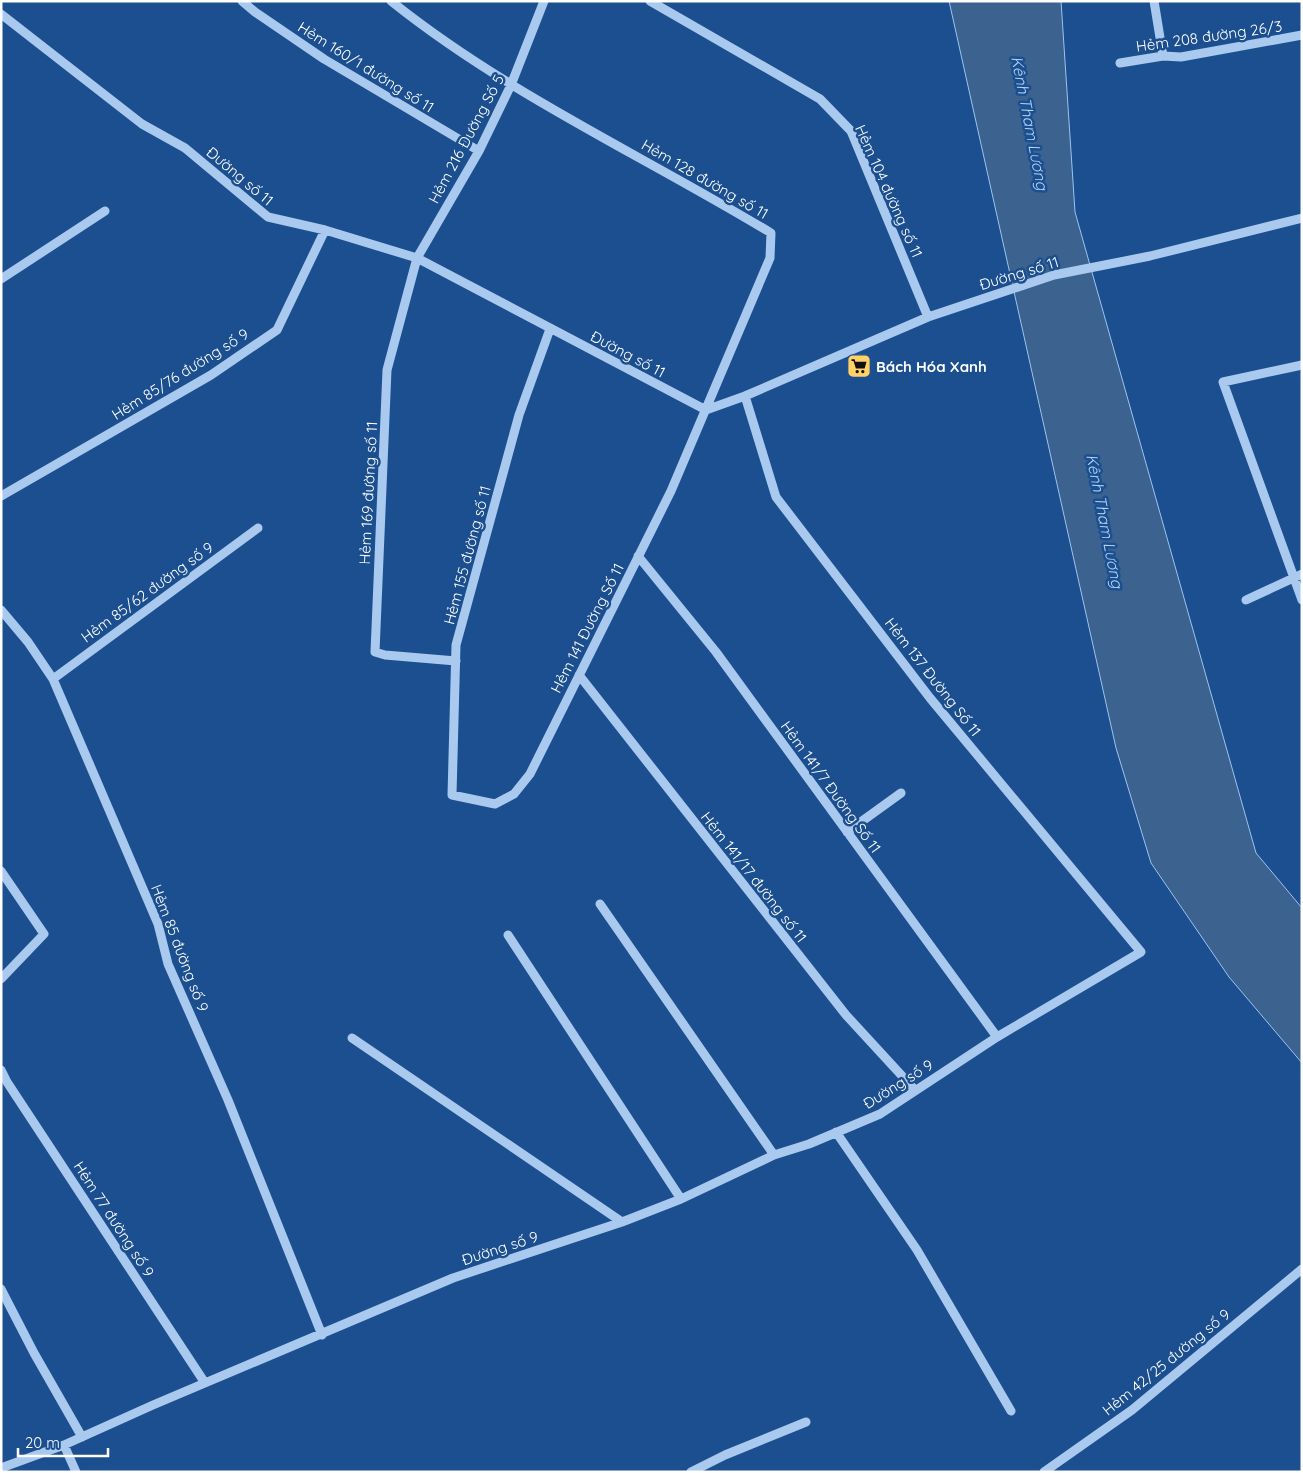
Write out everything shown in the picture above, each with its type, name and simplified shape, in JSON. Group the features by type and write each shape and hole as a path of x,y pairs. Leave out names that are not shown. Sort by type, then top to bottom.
{"street":[{"name":"Hẻm 160/1 đường số 11","path":"242,1 324,59 479,151"},
{"path":"391,1 427,31 511,85"},
{"name":"Hẻm 216 Đường Số 5","path":"417,258 479,151 511,85 544,1"},
{"name":"Hẻm 104 đường số 11","path":"650,1 820,99 851,131 928,317"},
{"path":"1154,1 1163,56"},
{"name":"Đường số 11","path":"1,14 142,124 185,148 268,217 325,230 417,258 706,410 745,396 928,317 1054,275 1150,256 1302,218"},
{"name":"Hẻm 208 đường 26/3","path":"1120,63 1163,56 1181,57 1302,35"},
{"name":"Hẻm 128 đường số 11","path":"511,85 771,233 770,258 706,410"},
{"path":"1,279 105,211"},
{"name":"Hẻm 85/76 đường số 9","path":"1,496 211,375 277,330 325,230"},
{"name":"Hẻm 169 đường số 11","path":"417,258 388,370 375,652 385,655 456,661"},
{"name":"Hẻm 155 đường số 11","path":"452,795 456,645 519,415 550,329"},
{"path":"1302,365 1223,382 1298,576 1302,600"},
{"name":"Hẻm 137 Đường Số 11","path":"745,396 776,496 930,698 1141,952"},
{"name":"Hẻm 141 Đường Số 11","path":"452,795 495,804 514,794 530,774 671,491 706,410"},
{"name":"Hẻm 85/62 đường số 9","path":"53,678 258,528"},
{"name":"Hẻm 141/7 Đường Số 11","path":"638,556 716,652 997,1037"},
{"path":"1246,600 1298,576"},
{"name":"Hẻm 85 đường số 9","path":"1,610 28,642 53,678 158,924 168,964 228,1100 322,1335"},
{"name":"Hẻm 141/17 đường số 11","path":"579,675 846,1015 915,1090"},
{"path":"847,832 900,793"},
{"path":"1,871 44,934 1,979"},
{"path":"600,904 774,1155"},
{"path":"508,935 681,1199"},
{"name":"Đường số 9","path":"1,1468 64,1445 453,1278 622,1222 681,1199 774,1155 808,1144 880,1114 997,1037 1141,952"},
{"path":"352,1038 622,1222"},
{"name":"Hẻm 77 đường số 9","path":"1,1070 7,1082 205,1383"},
{"path":"836,1132 917,1250 1011,1411"},
{"name":"Hẻm 42/25 đường số 9","path":"1044,1472 1132,1410 1302,1269"},
{"path":"1,1290 34,1354 82,1437"},
{"path":"691,1472 725,1455 806,1422"},
{"path":"64,1445 76,1472"}],"water":[{"name":"Kênh Tham Lương","path":"949,1 1061,1 1075,212 1256,853 1302,908 1302,1063 1229,977 1151,863 1116,748"}],"place":[{"name":"Bách Hóa Xanh","path":"859,366"}]}
